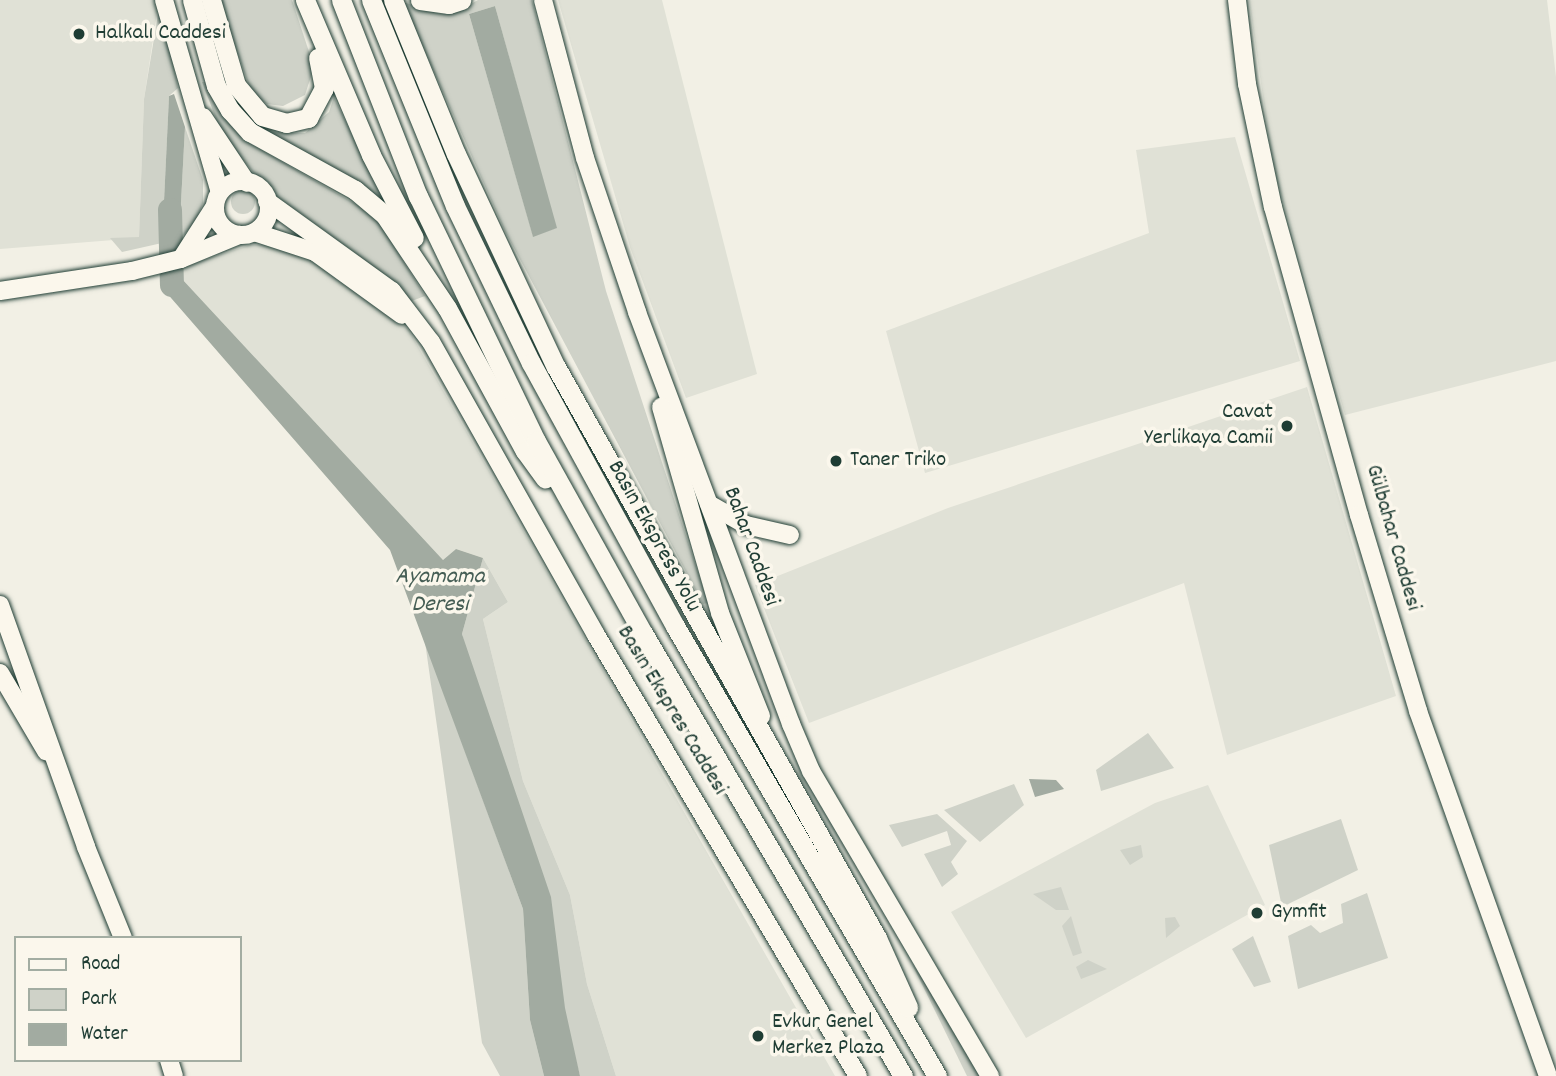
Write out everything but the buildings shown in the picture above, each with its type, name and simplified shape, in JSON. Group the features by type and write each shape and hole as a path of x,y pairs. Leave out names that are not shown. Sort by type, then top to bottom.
{"highway":[{"path":"192,0 216,86 238,120 376,206 447,309"},
{"path":"211,0 231,72 244,99 262,117 286,123 308,118 324,88 300,0"},
{"path":"305,0 372,155 447,309 525,451 572,506"},
{"path":"341,0 442,248 572,506 903,1076"},
{"name":"Basın Ekspress Yolu","path":"371,0 455,206 537,374 675,626 937,1076"},
{"path":"393,0 456,155 556,367 898,977 919,1045"},
{"path":"420,0 449,4 461,0"}],"main road":[{"path":"164,0 217,198 227,228 239,235"},
{"name":"Bahar Caddesi","path":"543,0 585,158 637,312 731,559 747,612 811,771 990,1076"},
{"name":"Gülbahar Caddesi","path":"1237,0 1248,85 1273,208 1359,515 1418,711 1548,1076"},
{"path":"0,291 132,271 181,259 239,235 257,233 267,221 267,201 247,183 190,96"},
{"path":"181,259 230,181 247,183"},
{"name":"Basın Ekspres Caddesi","path":"267,201 392,291 431,342 858,1076"},
{"name":"Basın Ekspres Caddesi","path":"257,233 315,253 362,284 396,309 445,370"},
{"path":"0,283 22,286"},
{"path":"637,312 720,613 783,768"},
{"path":"709,504 746,525 790,535"},
{"path":"0,605 122,936"},
{"path":"0,673 64,784"}],"shaded area":[{"path":"0,0 159,0 144,99 139,238 0,249"},
{"path":"558,0 662,0 757,374 686,398 630,247"},
{"path":"1249,0 1547,0 1556,77 1556,361 1345,415 1273,166"},
{"path":"1235,137 1300,361 925,473 886,331 1149,233 1136,150"},
{"path":"250,245 279,245 326,268 408,329 835,1076 616,1076 587,984 570,895 523,781 483,619 508,602 483,558 456,549 443,560 182,279 182,267"},
{"path":"1307,387 1396,696 1227,755 1184,583 809,723 755,585 948,508"},
{"path":"1208,785 1265,905 1026,1038 951,912 1155,803"}],"green space":[{"path":"219,0 292,0 314,67 305,95 283,106 267,104 252,94"},
{"path":"478,0 532,0 606,291 708,603 703,604 505,231 403,2 440,14 457,12","holes":["495,6 556,228 533,236 469,14"]},
{"path":"160,2 178,88 169,96 162,243 122,252 110,238 139,237 144,99"},
{"path":"202,82 207,82 242,139 359,206 380,224 425,296 409,302 366,261 268,190 222,134"},
{"path":"334,97 382,198 264,132 305,133 329,112"},
{"path":"185,127 203,180 203,203 196,221 179,240"},
{"path":"243,190 251,194 255,202 251,210 243,214 235,210 231,202 235,194"},
{"path":"483,558 508,602 483,619 523,781 570,895 587,984 616,1076 580,1076 462,634"},
{"path":"425,642 523,909 530,1020 544,1076 500,1076 482,1043"},
{"path":"1148,733 1174,768 1101,791 1096,770"},
{"path":"1014,784 1024,805 980,842 944,810"},
{"path":"937,814 967,841 951,862 958,874 942,887 924,854 951,845 947,831 902,847 889,825"},
{"path":"1341,819 1358,870 1282,907 1269,845"},
{"path":"1141,845 1143,857 1130,865 1120,850"},
{"path":"1061,887 1069,910 1056,910 1033,894"},
{"path":"1367,893 1388,958 1298,989 1288,936 1311,925 1320,933 1343,923 1341,904"},
{"path":"1071,916 1082,953 1073,956 1062,926"},
{"path":"1175,917 1180,926 1166,938 1165,918"},
{"path":"1253,936 1271,982 1254,987 1232,949"},
{"path":"1088,960 1107,969 1081,979 1076,967"},
{"path":"912,964 943,1008 981,1076 967,1076"}],"water":[{"path":"495,6 557,228 533,237 469,14"},
{"path":"174,94 185,127 179,240 162,243 169,96"},
{"name":"Ayamama Deresi","path":"182,267 182,279 443,560 456,549 483,558 462,634 551,897 565,1008 580,1076 544,1076 530,1020 523,909 390,550 165,291 162,271"},
{"path":"1029,779 1056,780 1064,789 1035,797"}],"waterway":[{"name":"Ayamama Deresi","path":"170,210 172,285"}],"place":[{"name":"Halkalı Caddesi","path":"79,34"},
{"name":"Cavat Yerlikaya Camii","path":"1287,426"},
{"name":"Taner Triko","path":"836,461"},
{"name":"Gymfit","path":"1257,913"},
{"name":"Evkur Genel Merkez Plaza","path":"758,1036"}]}
